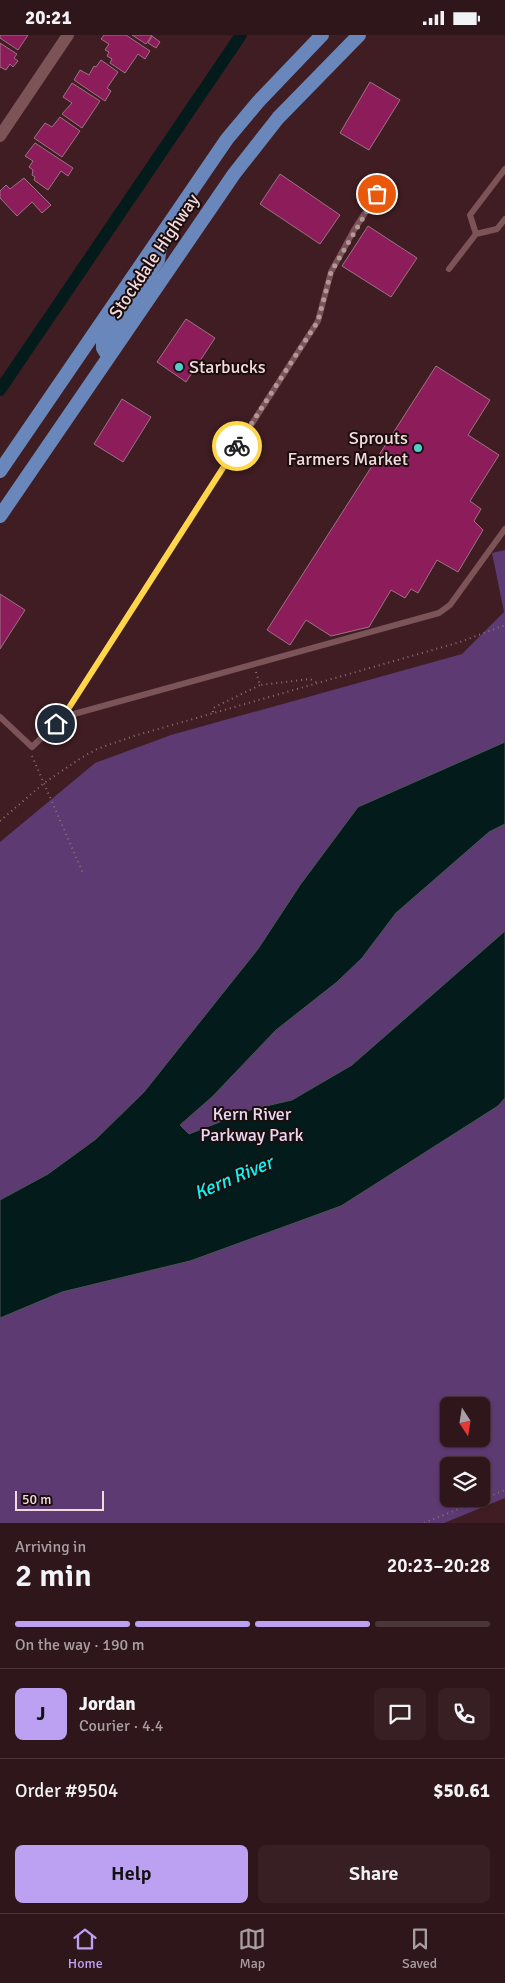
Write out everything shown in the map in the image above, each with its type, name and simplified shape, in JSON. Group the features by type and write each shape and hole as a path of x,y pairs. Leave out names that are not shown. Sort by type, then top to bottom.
{"main road":[{"name":"Stockdale Highway","path":"0,471 209,164 246,116 322,35"},
{"name":"Stockdale Highway","path":"0,516 215,200 266,133 326,66 359,35"},
{"path":"108,356 103,348 103,343 158,260 162,233"}],"street":[{"path":"0,136 68,35"}],"lane":[{"path":"476,234 470,215 505,169"},
{"path":"0,717 32,747 63,717 318,321 331,272 354,230 383,185"},
{"path":"449,269 476,234 497,229 505,219"},
{"path":"63,717 439,613 450,605 505,529"}],"path":[{"path":"0,821 44,783 97,749 316,682 460,642 505,625"},
{"path":"254,665 260,685"},
{"path":"213,713 213,708 260,685 310,679 316,682"},
{"path":"32,747 31,761 44,783 83,873"},
{"path":"424,1523 505,1490"}],"green space":[{"name":"Kern River Parkway Park","path":"505,550 505,1498 490,1504 490,1457 440,1457 440,1507 483,1507 444,1523 0,1523 0,842 95,763 171,735 462,654 504,612 492,553"}],"water":[{"name":"Kern River","path":"505,742 505,824 489,832 396,913 362,958 337,982 276,1030 212,1097 180,1125 189,1134 253,1109 292,1100 352,1065 505,931 505,1098 498,1106 341,1206 190,1261 62,1292 0,1318 0,1200 48,1174 96,1139 144,1092 258,949 300,885 358,807"}],"building":[{"path":"0,35 28,35 18,50 0,38"},
{"path":"104,35 126,35 150,51 145,59 138,54 125,73 110,63 112,59 107,56 109,52 105,50 109,44 101,39"},
{"path":"132,35 152,35 146,44"},
{"path":"152,36 160,42 156,48 148,43"},
{"path":"0,43 17,54 14,58 18,61 13,67 10,64 6,70 0,67"},
{"path":"101,60 118,72 107,88 111,91 105,101 74,80 80,70 89,75 94,66 96,67"},
{"path":"370,82 400,100 369,150 340,133"},
{"path":"72,83 100,101 82,128 62,114 72,103 63,97"},
{"path":"60,117 80,131 62,157 34,138 45,123 52,127"},
{"path":"35,143 73,168 68,176 61,171 48,190 34,180 33,170 29,167 33,161 25,156"},
{"path":"280,174 340,215 320,244 260,204"},
{"path":"24,178 51,205 42,213 32,202 17,216 0,198 0,191 6,185 10,189"},
{"path":"368,226 417,258 391,297 342,266"},
{"path":"186,319 215,338 186,382 157,362"},
{"path":"436,366 490,400 468,435 499,455 470,501 481,509 474,521 483,530 458,572 437,560 418,593 411,589 405,598 391,590 369,627 331,636 306,620 290,645 267,630"},
{"path":"122,399 151,417 123,462 94,444"},
{"path":"0,594 25,610 0,649"}],"waterway":[{"path":"0,390 241,35"}],"way so far":[{"path":"237,446 318,321 331,272 339,255 377,194"}],"place":[{"name":"Starbucks","path":"179,367"},
{"name":"Sprouts Farmers Market","path":"418,448"}],"route":[{"path":"56,724 63,717 237,446"}]}
